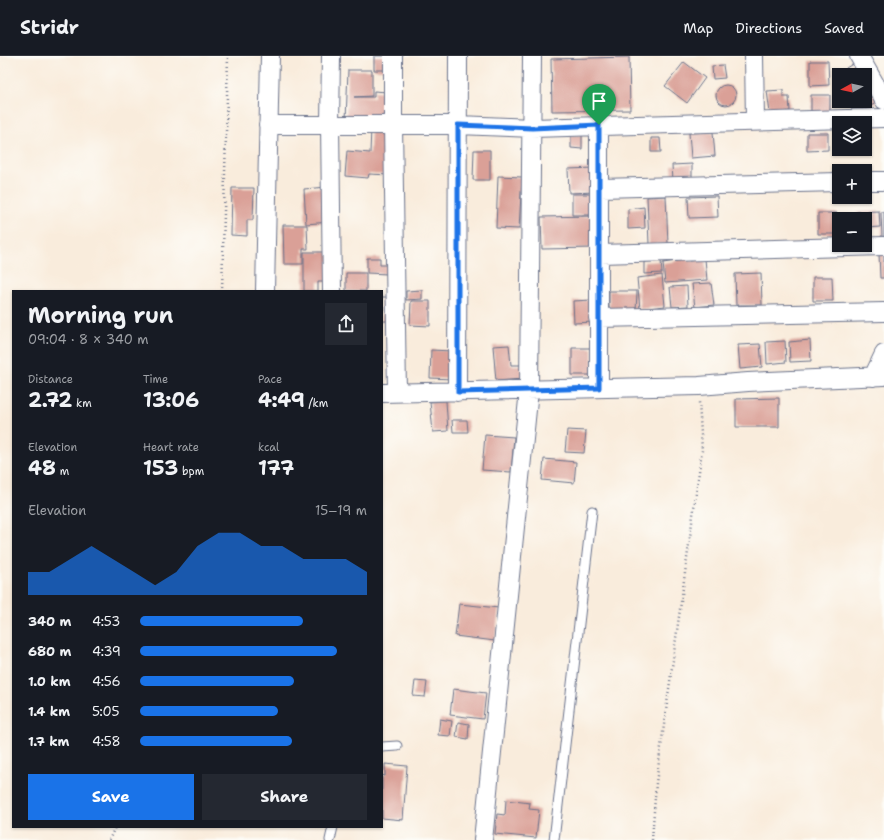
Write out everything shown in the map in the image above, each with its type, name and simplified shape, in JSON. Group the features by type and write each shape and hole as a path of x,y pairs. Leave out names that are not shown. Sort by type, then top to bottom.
{"street":[{"path":"266,290 270,56"},
{"path":"331,56 330,124 332,290"},
{"path":"393,56 390,392 458,392 698,386 748,382 878,376 884,354"},
{"path":"458,56 458,392"},
{"path":"483,840 529,390 532,56"},
{"path":"743,56 761,56"},
{"path":"754,56 755,121"},
{"path":"859,56 884,100"},
{"path":"268,125 393,124 532,128 884,118"},
{"path":"599,125 599,388"},
{"path":"872,181 884,181"},
{"path":"600,188 832,182"},
{"path":"600,254 884,246"},
{"path":"598,318 884,312"}],"lane":[{"path":"554,840 592,510"},
{"path":"383,747 396,746"},
{"path":"330,840 333,828"}],"path":[{"path":"222,290 228,56"},
{"path":"652,840 656,783 702,450 698,386"},
{"path":"109,840 115,828"}],"building":[{"path":"374,56 392,56 391,70 374,70"},
{"path":"629,57 630,110 552,111 551,59"},
{"path":"810,61 828,61 829,85 810,86"},
{"path":"684,62 705,78 687,103 665,86"},
{"path":"856,62 859,68 846,68"},
{"path":"723,65 725,78 713,79 712,66"},
{"path":"348,70 372,70 372,96 354,97 374,97 374,91 387,92 386,121 346,120"},
{"path":"726,85 733,88 736,95 733,102 726,105 719,102 716,95 719,88"},
{"path":"783,90 783,97 789,97 790,111 770,113 767,91"},
{"path":"872,91 880,101 872,105"},
{"path":"811,95 830,95 830,112 811,112"},
{"path":"371,128 390,128 389,175 369,174 368,178 345,176 347,151 370,153"},
{"path":"713,132 715,156 691,158 689,133"},
{"path":"807,133 828,133 828,150 807,151"},
{"path":"571,135 582,135 582,149 571,148"},
{"path":"651,138 660,138 661,152 651,152"},
{"path":"474,150 490,150 490,180 473,180"},
{"path":"692,164 692,180 673,181 672,165"},
{"path":"594,168 594,192 569,193 568,169"},
{"path":"498,176 522,177 519,229 496,228"},
{"path":"327,187 329,222 306,224 304,189"},
{"path":"232,188 254,188 253,220 247,220 247,236 231,235"},
{"path":"572,194 593,194 594,215 572,215"},
{"path":"666,196 668,244 649,244 647,197"},
{"path":"717,196 718,217 689,218 688,197"},
{"path":"644,207 645,228 628,229 628,209"},
{"path":"879,211 880,227 872,228 872,212 857,212"},
{"path":"881,212 884,212 884,237 882,237"},
{"path":"818,213 832,213 832,234 818,234"},
{"path":"593,216 594,248 542,249 541,217"},
{"path":"283,225 307,225 308,249 303,249 303,264 284,264"},
{"path":"304,252 330,252 329,282 318,282 318,290 304,290"},
{"path":"879,253 884,253 884,278 880,278"},
{"path":"688,257 689,261 705,259 707,280 665,283 663,263 677,261 677,258"},
{"path":"367,258 380,258 380,265 388,265 388,274 367,273"},
{"path":"661,261 662,273 644,274 644,262"},
{"path":"346,273 366,273 366,290 346,290"},
{"path":"761,273 762,305 736,305 735,274"},
{"path":"662,275 665,306 640,309 637,278"},
{"path":"813,277 832,277 833,301 813,301"},
{"path":"711,283 714,305 695,307 692,284"},
{"path":"687,286 688,306 672,307 670,287"},
{"path":"422,290 422,299 406,300 406,291"},
{"path":"609,291 637,291 636,312 609,312"},
{"path":"383,297 391,297 391,321 383,321"},
{"path":"592,300 593,322 574,323 573,301"},
{"path":"411,301 430,301 430,326 410,325"},
{"path":"810,340 811,361 790,362 789,342"},
{"path":"785,341 786,362 767,364 766,342"},
{"path":"760,344 762,367 740,369 738,345"},
{"path":"509,345 511,365 522,365 523,379 496,381 493,346"},
{"path":"572,348 592,348 593,375 572,375"},
{"path":"431,350 452,351 452,379 430,378"},
{"path":"779,398 779,427 736,427 736,399"},
{"path":"446,401 448,431 433,432 430,402"},
{"path":"452,420 467,420 468,432 453,432"},
{"path":"567,430 586,431 584,453 565,452"},
{"path":"485,435 514,437 511,472 482,470"},
{"path":"544,459 576,462 574,483 542,480"},
{"path":"459,604 499,608 495,641 455,636"},
{"path":"415,681 427,682 425,697 413,696"},
{"path":"453,689 486,693 483,719 450,715"},
{"path":"440,719 452,721 450,736 438,735"},
{"path":"458,722 469,724 468,739 456,737"},
{"path":"385,764 407,766 403,820 383,818 383,775 385,776"},
{"path":"506,800 530,803 529,809 539,810 536,838 495,834 497,814 505,815"}],"route":[{"path":"458,125 532,128 599,125 599,388 458,392 458,125"}]}
